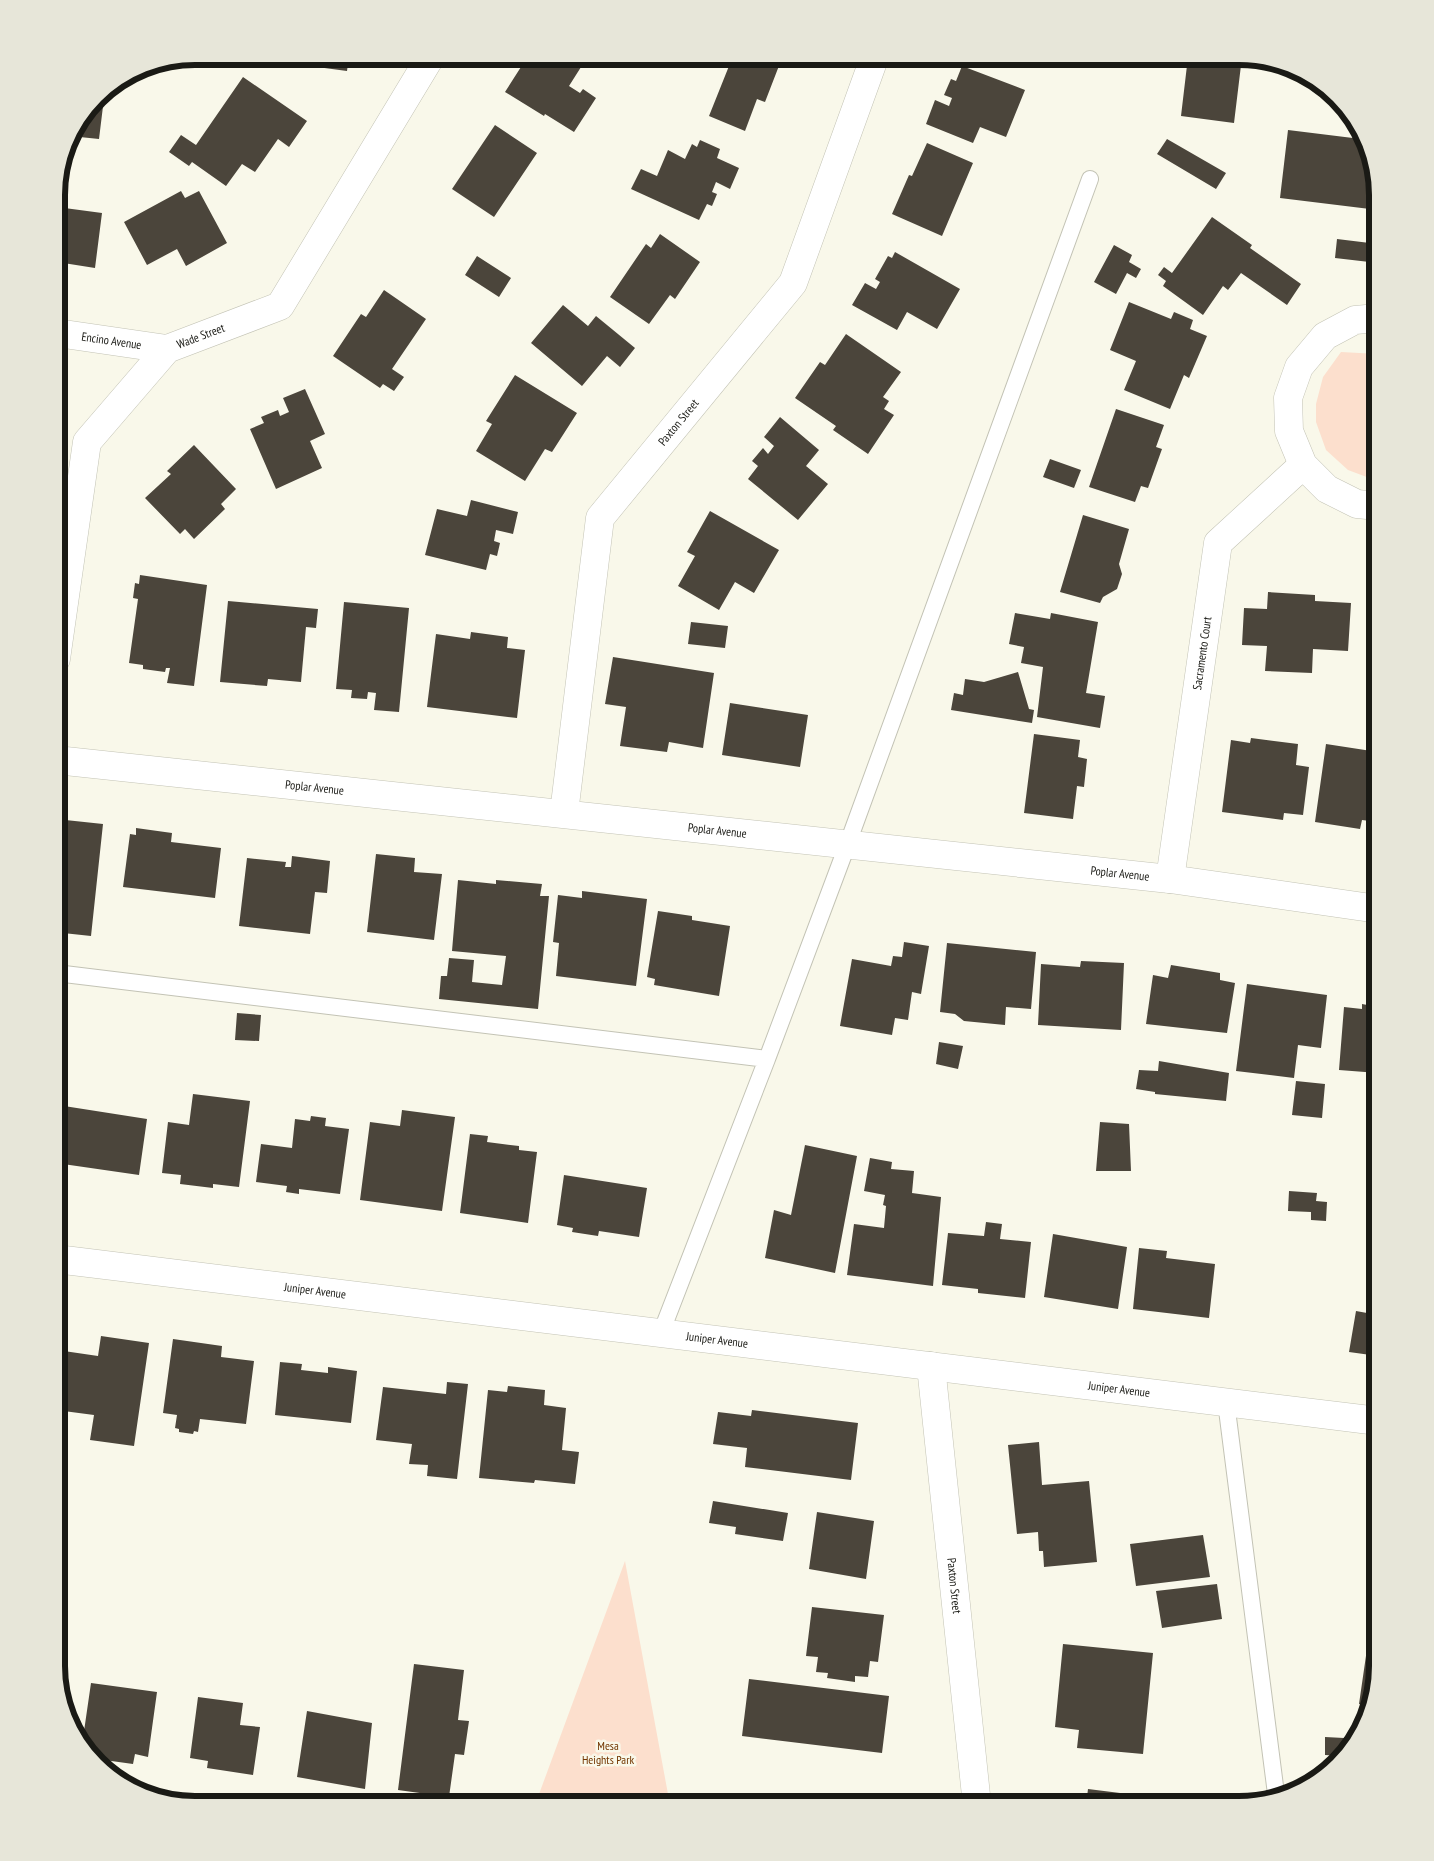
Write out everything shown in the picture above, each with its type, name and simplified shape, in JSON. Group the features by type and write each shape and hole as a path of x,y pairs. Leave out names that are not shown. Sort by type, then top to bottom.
{"street":[{"name":"Wade Street","path":"65,593 86,442 167,350 280,306 426,65"},
{"name":"Paxton Street","path":"564,813 600,518 793,283 872,65"},
{"path":"1369,319 1355,320 1325,336 1299,367 1288,398 1289,431 1303,465 1327,489 1357,504 1369,505"},
{"name":"Encino Avenue","path":"65,334 167,350"},
{"name":"Sacramento Court","path":"1170,878 1218,543 1303,465"},
{"name":"Poplar Avenue","path":"65,761 1170,878 1369,908"},
{"name":"Juniper Avenue","path":"65,1260 1369,1420"},
{"name":"Paxton Street","path":"931,1366 976,1796"}],"lane":[{"path":"661,1333 767,1060 848,843 1090,179"},
{"path":"65,974 767,1060"},
{"path":"1226,1402 1276,1791"}],"green space":[{"path":"1341,352 1369,354 1369,478 1348,470 1326,450 1316,422 1316,404 1323,377"},
{"name":"Mesa Heights Park","path":"625,1561 668,1796 538,1796"}],"building":[{"path":"302,65 348,65 347,71"},
{"path":"522,65 582,65 569,86 580,93 583,89 596,98 574,132 505,92"},
{"path":"729,65 779,65 765,102 757,99 745,131 709,116"},
{"path":"1187,65 1241,65 1234,123 1181,116"},
{"path":"962,66 1025,90 1006,137 980,127 973,143 926,124 935,100 949,106 952,98 944,95 951,79 956,81"},
{"path":"243,77 307,121 289,147 278,139 255,172 242,164 226,186 192,162 189,166 169,152 181,135 196,145"},
{"path":"103,103 99,139 79,137"},
{"path":"495,125 537,153 494,217 452,189"},
{"path":"1288,130 1356,138 1365,162 1368,178 1369,209 1280,198"},
{"path":"1167,139 1226,173 1216,189 1157,154"},
{"path":"700,140 720,149 717,158 739,168 730,189 716,182 712,192 717,194 712,206 707,204 699,220 631,189 641,169 657,176 668,150 685,159 692,144 697,147"},
{"path":"927,143 973,163 942,236 892,214 909,175 912,176"},
{"path":"181,191 185,198 199,191 227,243 186,266 177,249 147,265 124,222"},
{"path":"65,208 102,213 95,268 65,263"},
{"path":"1212,217 1252,245 1250,248 1301,284 1287,305 1241,273 1228,290 1223,286 1203,315 1163,286 1166,281 1158,275 1164,267 1172,273"},
{"path":"660,234 700,262 675,299 670,295 649,324 610,297 646,244 651,248"},
{"path":"1337,239 1369,243 1369,262 1335,258"},
{"path":"1114,245 1132,255 1129,262 1141,269 1136,278 1127,273 1116,294 1094,282"},
{"path":"895,252 960,289 937,329 907,312 897,330 852,305 865,283 876,289 880,282 875,279 888,256 892,258"},
{"path":"477,256 511,278 499,297 465,275"},
{"path":"384,290 426,319 392,369 404,377 394,391 383,384 380,388 333,356 361,314 366,317"},
{"path":"1129,302 1171,319 1174,312 1193,320 1190,329 1207,336 1189,378 1184,375 1170,409 1124,390 1136,361 1110,350"},
{"path":"563,305 588,326 596,316 635,348 620,367 607,356 582,386 531,343"},
{"path":"846,334 901,372 883,397 889,401 884,409 894,415 868,454 833,430 836,426 795,398 820,362 825,365"},
{"path":"515,375 577,413 552,452 545,449 525,481 476,451 492,424 486,421"},
{"path":"305,389 325,434 310,441 322,468 276,489 250,429 264,423 261,417 278,410 280,416 289,412 283,398"},
{"path":"1116,409 1164,425 1156,447 1162,449 1148,488 1141,486 1135,502 1089,487"},
{"path":"780,417 819,450 806,466 828,484 798,520 748,479 758,466 752,461 763,448 768,454 774,446 764,437"},
{"path":"194,445 236,489 221,504 225,509 194,539 185,529 180,534 145,498 171,474 167,471"},
{"path":"1050,459 1081,470 1074,488 1043,477"},
{"path":"471,500 518,512 513,534 496,530 494,541 500,543 497,556 490,554 486,570 425,555 437,509 467,516"},
{"path":"710,511 779,550 754,593 735,582 719,610 678,586 695,556 687,552"},
{"path":"1083,515 1129,529 1119,564 1122,574 1117,589 1103,597 1100,603 1060,592"},
{"path":"140,575 207,585 194,686 167,683 170,668 166,668 165,672 143,669 143,665 129,663 138,599 133,598 135,583 139,584"},
{"path":"1268,592 1315,595 1315,601 1351,603 1348,651 1313,649 1312,673 1265,671 1267,646 1242,645 1244,608 1267,609"},
{"path":"228,601 318,609 316,628 306,627 301,682 268,679 267,686 220,682"},
{"path":"344,602 409,608 399,712 374,710 376,693 368,692 367,699 351,698 352,690 336,689"},
{"path":"1015,613 1050,619 1051,613 1098,622 1086,693 1105,696 1100,728 1037,717 1043,667 1021,663 1024,647 1009,644"},
{"path":"691,622 728,626 725,648 688,644"},
{"path":"471,632 508,637 507,648 525,650 517,718 427,707 436,634 470,639"},
{"path":"613,657 714,673 703,748 669,742 667,752 620,746 626,707 605,704"},
{"path":"1018,672 1029,709 1034,710 1032,723 951,710 954,693 963,695 965,679 984,682"},
{"path":"730,703 808,715 800,767 722,755"},
{"path":"1034,734 1080,740 1078,757 1087,759 1084,787 1077,786 1073,819 1024,813"},
{"path":"1251,738 1298,744 1296,765 1309,767 1303,815 1284,813 1283,820 1222,812 1231,740 1250,743"},
{"path":"1326,744 1369,751 1369,821 1362,820 1360,829 1315,822"},
{"path":"65,820 103,824 91,936 65,933"},
{"path":"136,828 172,833 171,842 221,848 215,898 123,887 130,834 136,835"},
{"path":"376,854 415,858 414,872 442,874 434,940 367,932"},
{"path":"292,856 330,861 327,893 315,892 310,934 239,926 247,858 286,862 285,867 291,867"},
{"path":"458,880 496,884 496,880 542,884 540,896 549,896 538,1009 439,999 441,976 447,976 449,958 474,960 472,982 502,985 506,956 452,951"},
{"path":"582,891 647,899 636,986 556,976 559,943 553,942 558,895 582,898"},
{"path":"658,911 692,916 692,920 730,926 719,996 654,985 655,979 647,977"},
{"path":"904,942 929,946 921,994 912,992 908,1020 895,1018 892,1035 840,1026 852,959 891,966 893,956 902,957"},
{"path":"947,943 1036,952 1031,1009 1006,1007 1005,1025 964,1021 955,1014 940,1012"},
{"path":"1081,961 1124,963 1121,1030 1038,1025 1041,964 1080,967"},
{"path":"1171,965 1220,973 1220,980 1235,983 1227,1033 1146,1024 1153,975 1168,978"},
{"path":"1247,984 1327,995 1321,1048 1298,1045 1294,1078 1236,1071"},
{"path":"1362,1004 1369,1005 1369,1072 1339,1070 1344,1007 1362,1009"},
{"path":"237,1013 261,1015 259,1041 235,1040"},
{"path":"939,1042 963,1046 958,1069 936,1064"},
{"path":"1159,1061 1229,1073 1226,1101 1155,1094 1155,1092 1136,1089 1139,1070 1158,1071"},
{"path":"1296,1081 1325,1084 1322,1118 1292,1115"},
{"path":"193,1094 250,1101 239,1187 213,1184 213,1188 180,1184 181,1175 162,1173 168,1122 189,1125"},
{"path":"65,1106 147,1119 139,1175 65,1164"},
{"path":"402,1110 455,1117 442,1211 360,1200 370,1122 400,1126"},
{"path":"311,1116 326,1118 325,1126 349,1129 340,1194 299,1189 299,1194 286,1192 287,1186 256,1182 261,1144 292,1148 295,1119 310,1121"},
{"path":"1100,1122 1129,1124 1131,1171 1096,1171"},
{"path":"470,1134 488,1136 487,1142 519,1146 519,1150 537,1152 528,1223 460,1213"},
{"path":"805,1145 857,1156 835,1273 765,1258 774,1210 791,1215"},
{"path":"870,1158 892,1162 891,1169 914,1171 912,1193 941,1197 933,1286 847,1275 854,1224 884,1228 886,1206 883,1205 885,1195 864,1191"},
{"path":"564,1175 647,1188 639,1237 599,1231 598,1236 572,1232 573,1228 557,1225"},
{"path":"1289,1191 1317,1193 1316,1201 1327,1202 1326,1221 1311,1220 1311,1212 1288,1211"},
{"path":"986,1222 1002,1224 1000,1239 1031,1242 1025,1298 978,1293 978,1289 942,1285 948,1233 984,1236"},
{"path":"1053,1234 1127,1247 1118,1309 1044,1297"},
{"path":"1139,1248 1167,1251 1166,1258 1215,1264 1209,1318 1133,1309"},
{"path":"1356,1311 1369,1313 1369,1355 1349,1352"},
{"path":"101,1336 149,1343 134,1446 90,1440 94,1415 65,1411 65,1351 98,1356"},
{"path":"173,1339 222,1346 221,1357 254,1361 246,1424 200,1419 198,1432 194,1431 193,1434 179,1432 179,1429 175,1428 177,1415 163,1413"},
{"path":"280,1362 302,1364 301,1370 328,1373 328,1367 357,1371 351,1423 275,1415"},
{"path":"447,1382 468,1384 457,1479 427,1476 428,1465 409,1464 412,1444 376,1440 383,1387 446,1394"},
{"path":"508,1386 545,1390 544,1405 566,1408 562,1450 579,1452 575,1484 535,1480 534,1483 479,1478 488,1390 507,1392"},
{"path":"752,1410 858,1423 851,1480 745,1467 747,1448 713,1444 718,1412 751,1416"},
{"path":"1039,1442 1042,1485 1089,1481 1097,1562 1044,1567 1043,1551 1039,1551 1038,1532 1017,1534 1008,1445"},
{"path":"713,1501 788,1513 783,1541 735,1534 736,1527 709,1523"},
{"path":"817,1512 874,1521 866,1579 809,1569"},
{"path":"1203,1535 1210,1577 1136,1586 1130,1544"},
{"path":"1217,1584 1222,1619 1162,1628 1156,1591"},
{"path":"812,1607 884,1615 878,1662 870,1661 868,1677 855,1676 855,1682 827,1678 828,1673 816,1672 818,1657 806,1656"},
{"path":"1368,1642 1369,1674 1363,1705 1359,1704"},
{"path":"1063,1644 1153,1653 1143,1754 1077,1748 1079,1730 1055,1727"},
{"path":"414,1664 464,1670 458,1720 469,1721 464,1755 455,1754 449,1796 398,1790"},
{"path":"749,1679 889,1696 882,1753 742,1736"},
{"path":"91,1683 157,1692 148,1757 135,1754 133,1764 105,1760 84,1733"},
{"path":"198,1697 243,1703 240,1725 260,1727 253,1775 207,1768 208,1761 190,1758"},
{"path":"307,1711 372,1723 365,1789 297,1777"},
{"path":"1325,1737 1344,1738 1344,1743 1333,1756 1325,1755"},
{"path":"1088,1789 1128,1794 1128,1796 1087,1796"}]}
